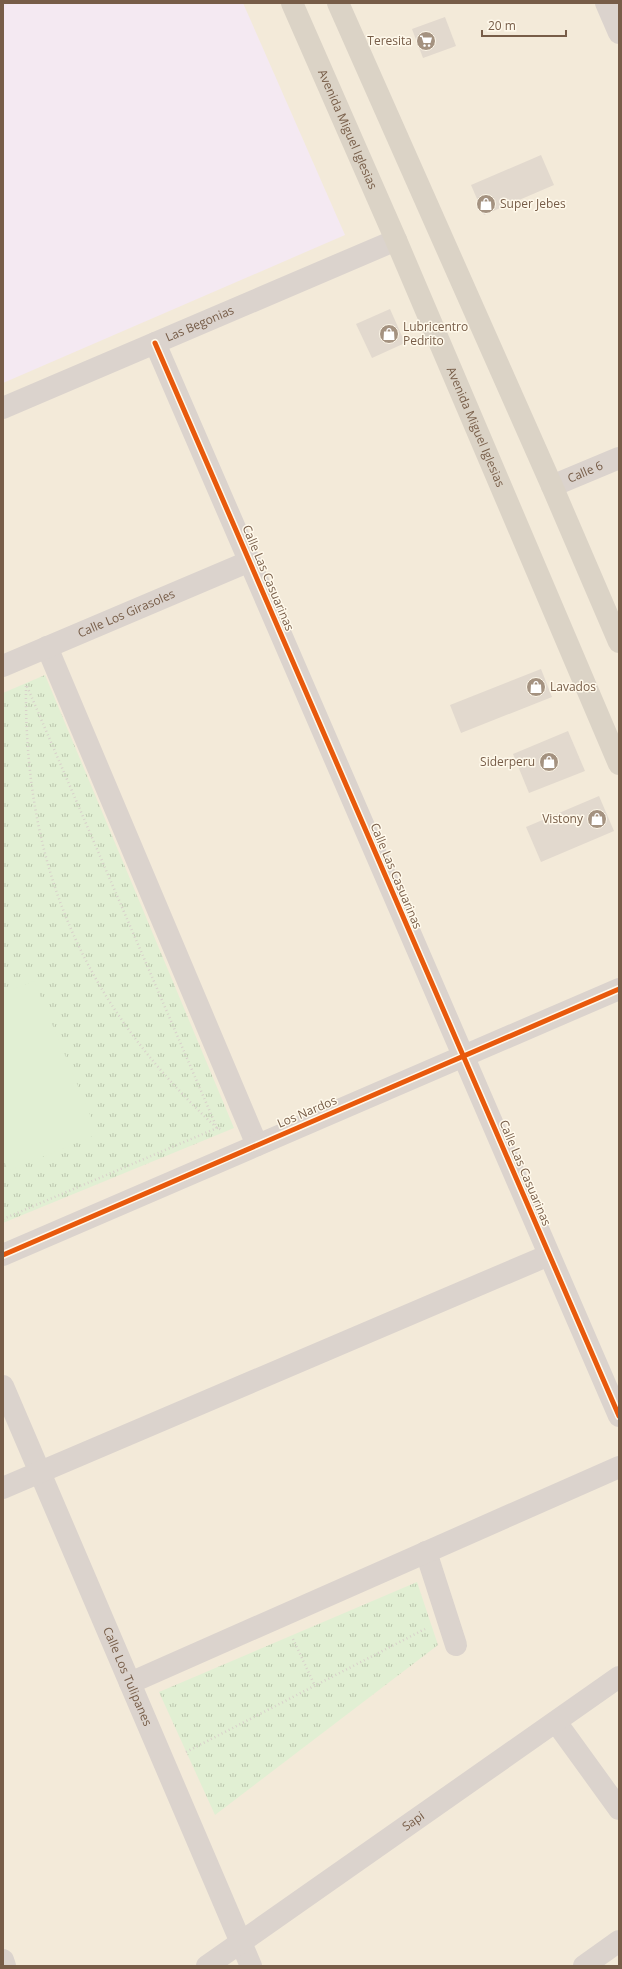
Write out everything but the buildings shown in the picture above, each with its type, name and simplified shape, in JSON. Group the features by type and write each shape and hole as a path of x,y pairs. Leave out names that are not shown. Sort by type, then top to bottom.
{"main road":[{"name":"Avenida Miguel Iglesias","path":"292,3 396,240 619,764"},
{"path":"338,3 552,486 619,642"}],"street":[{"path":"606,3 619,33"},
{"name":"Las Begonias","path":"3,408 396,240"},
{"name":"Calle Las Casuarinas","path":"156,343 619,1416"},
{"name":"Calle 6","path":"552,486 619,458"},
{"name":"Calle Los Girasoles","path":"3,666 250,561"},
{"path":"47,647 256,1145"},
{"name":"Los Nardos","path":"3,1255 619,989"},
{"path":"3,1488 549,1255"},
{"name":"Calle Los Tulipanes","path":"3,1386 240,1942 252,1966"},
{"path":"130,1683 619,1467"},
{"path":"426,1552 456,1645"},
{"name":"Sapi","path":"208,1966 240,1942 619,1677"},
{"path":"556,1722 619,1809"},
{"path":"584,1966 619,1941"},
{"path":"3,1960 5,1966"}],"path":[{"path":"47,647 26,684 25,725 28,767 42,848 69,927 87,965 108,1001 158,1068 186,1099 217,1128 256,1145"},
{"path":"20,686 26,684"},
{"path":"26,684 217,1128"},
{"path":"3,1218 217,1128"},
{"path":"282,1615 315,1686"},
{"path":"164,1764 447,1617"}],"shaded area":[{"path":"3,3 619,3 619,1966 3,1966"},
{"path":"3,3 243,3 345,235 3,383"}],"green space":[{"path":"45,675 234,1128 3,1223 3,693"},
{"path":"34,981 98,1134 8,1171 3,1158 3,993"},
{"path":"417,1582 438,1645 215,1815 159,1692"}],"cycle path":[{"path":"155,343 619,1416"},
{"path":"3,1255 619,989"}],"place":[{"name":"Teresita","path":"426,41"},
{"name":"Super Jebes","path":"486,204"},
{"name":"Lubricentro Pedrito","path":"389,334"},
{"name":"Lavados","path":"536,687"},
{"name":"Siderperu","path":"549,762"},
{"name":"Vistony","path":"597,819"}]}
